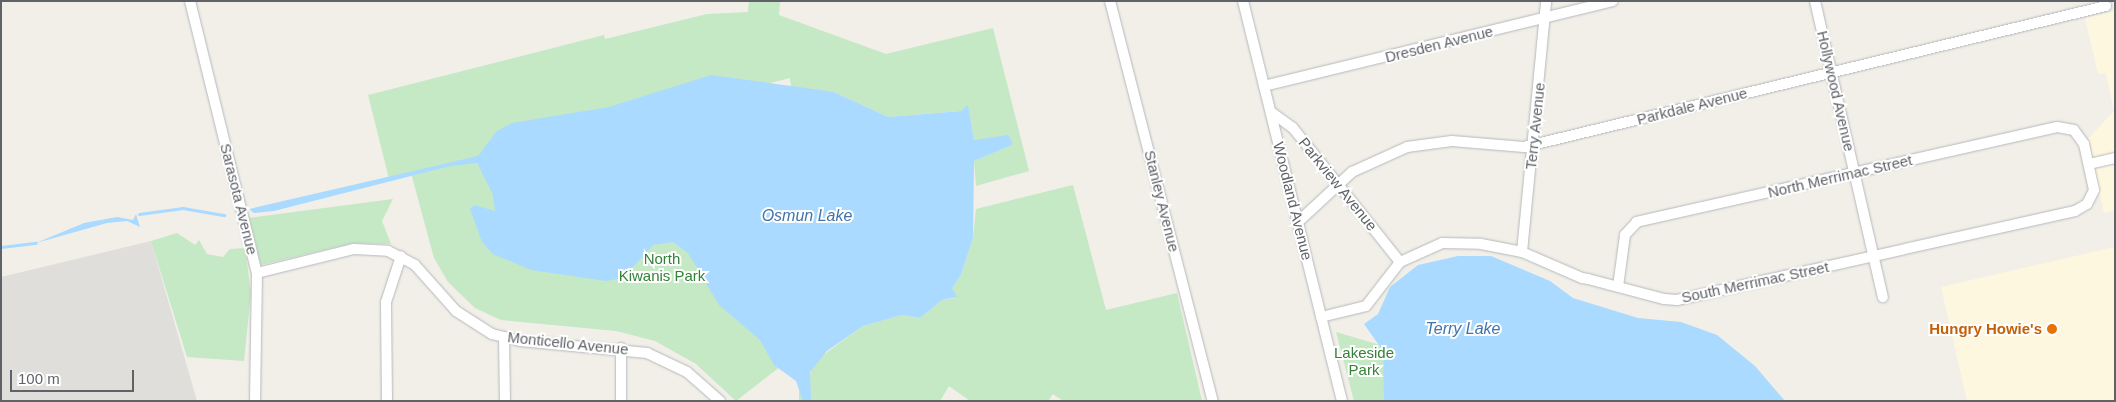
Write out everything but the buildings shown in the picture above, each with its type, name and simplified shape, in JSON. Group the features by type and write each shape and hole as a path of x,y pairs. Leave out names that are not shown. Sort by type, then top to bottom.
{"street":[{"name":"Sarasota Avenue","path":"190,1 257,272 255,401"},
{"name":"Stanley Avenue","path":"1110,1 1214,401"},
{"name":"Woodland Avenue","path":"1242,1 1342,401"},
{"name":"Terry Avenue","path":"1522,252 1546,18 1546,1"},
{"name":"Dresden Avenue","path":"1264,86 1613,1"},
{"name":"Hollywood Avenue","path":"1815,1 1883,297"},
{"name":"Parkdale Avenue","path":"1298,222 1337,183 1373,159 1427,143 1533,145 2106,6"},
{"name":"Parkview Avenue","path":"1271,112 1293,128 1400,262"},
{"name":"North Merrimac Street","path":"1618,287 1624,235 1634,223 2060,127 2080,136 2089,164"},
{"path":"2089,164 2115,158"},
{"name":"South Merrimac Street","path":"1321,317 1366,306 1400,262 1419,250 1448,243 1522,252 1577,276 1677,300 2079,209 2093,192 2089,164"},
{"path":"257,272 354,249 401,256 386,302 387,401"},
{"name":"Monticello Avenue","path":"401,256 421,270 460,314 504,337 621,348 675,365 720,401"},
{"path":"504,337 504,401"},
{"path":"621,348 622,401"}],"shaded area":[{"path":"2115,11 2115,210 2104,213 2088,139 2114,111 2106,73 2098,74 2085,18"},
{"path":"151,241 197,401 1,401 1,277"},
{"path":"2115,247 2115,401 1967,401 1941,287"}],"green space":[{"name":"North Kiwanis Park","path":"749,1 780,1 779,15 886,54 993,28 1029,171 976,186 974,161 1009,146 993,138 974,140 968,106 961,111 888,117 834,92 791,88 790,78 535,142 689,184 798,353 736,401 696,364 655,341 616,331 501,320 475,308 448,282 434,258 411,173 389,179 368,95 604,35 605,39 707,14 748,12"},
{"path":"1073,185 1106,310 1177,293 1202,401 1063,401 1053,394 1048,401 970,401 949,386 940,401 799,401 799,388 809,383 811,370 822,356 863,326 902,315 920,318 942,300 955,298 952,288 961,275 973,238 976,209"},
{"path":"393,199 382,221 391,244 353,243 261,265 249,218"},
{"path":"177,233 195,245 199,240 207,254 223,257 230,249 245,248 251,293 244,361 187,357 151,241"},
{"name":"Lakeside Park","path":"1336,332 1380,345 1386,380 1384,401 1354,401"}],"water":[{"name":"Osmun Lake","path":"711,75 834,92 888,117 961,111 968,105 974,140 1008,135 1011,139 1012,145 974,161 973,238 961,275 952,288 957,297 942,300 920,318 902,315 863,326 827,351 810,372 811,401 803,401 796,381 774,365 760,340 719,305 688,253 673,242 653,245 623,278 606,281 531,270 493,254 482,242 470,209 474,205 495,211 493,195 477,163 450,166 274,211 254,213 249,209 478,156 497,131 512,123 609,107"},
{"path":"136,214 140,227 127,221 107,223 36,243 84,223 117,217 133,220"},
{"name":"Terry Lake","path":"1458,256 1491,256 1550,281 1573,298 1638,318 1681,322 1717,335 1755,366 1785,401 1384,401 1383,351 1364,324 1378,314 1390,287 1418,265"}],"waterway":[{"path":"139,214 183,208 224,215"},
{"path":"1,247 36,243"}],"place":[{"name":"Hungry Howie's","path":"2052,329"}]}
